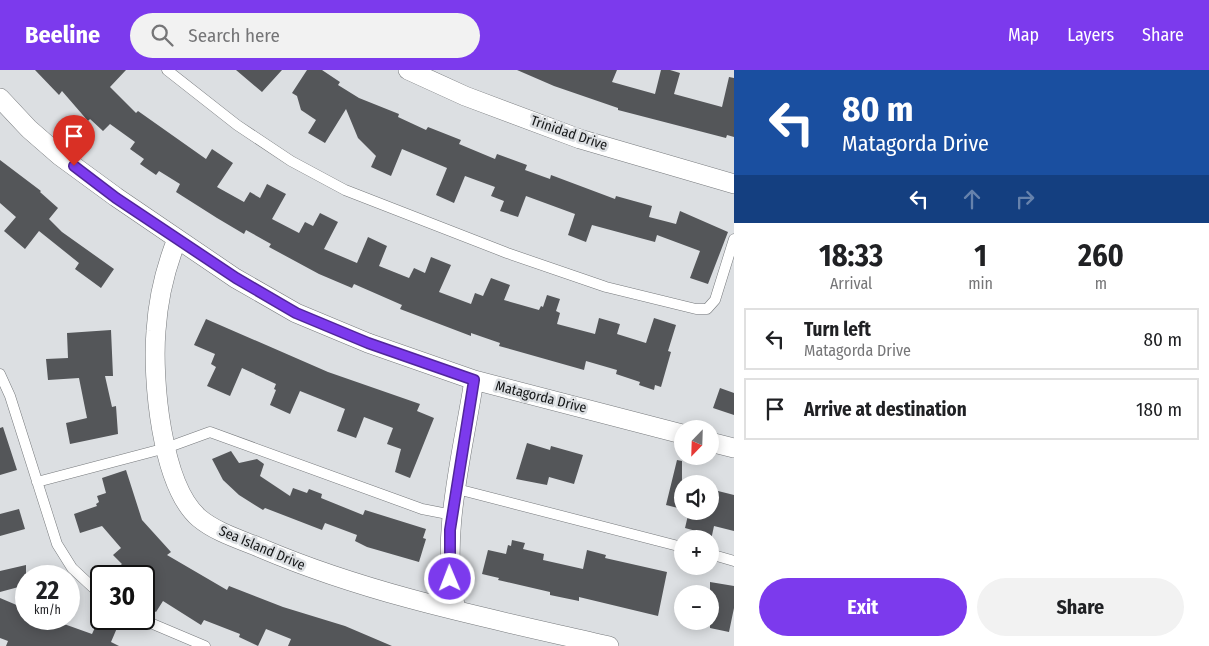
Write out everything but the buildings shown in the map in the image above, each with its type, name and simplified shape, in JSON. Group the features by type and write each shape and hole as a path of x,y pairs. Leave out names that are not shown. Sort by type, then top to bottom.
{"street":[{"name":"Trinidad Drive","path":"408,70 465,96 580,139 734,184"},
{"name":"Matagorda Drive","path":"0,98 29,129 60,156 177,239 236,278 296,313 368,343 474,380 674,432"},
{"name":"Sea Island Drive","path":"177,239 164,274 156,332 158,386 170,469 187,503 198,517 212,527 292,562 342,579 456,610 609,646"},
{"path":"456,610 450,579 449,547 452,515 474,380"},
{"path":"719,444 734,448"}],"lane":[{"path":"167,70 237,125 292,161 345,190 506,253 606,287 696,309 706,309 715,300 734,240"},
{"path":"0,374 10,396 57,544 72,568 90,585"},
{"path":"37,482 166,448 210,432 422,509 452,515"},
{"path":"457,489 674,545"},
{"path":"719,557 734,561"},
{"path":"155,625 205,646"}],"route":[{"path":"74,166 116,198 236,278 296,313 368,343 474,380 450,530 450,579"}]}
